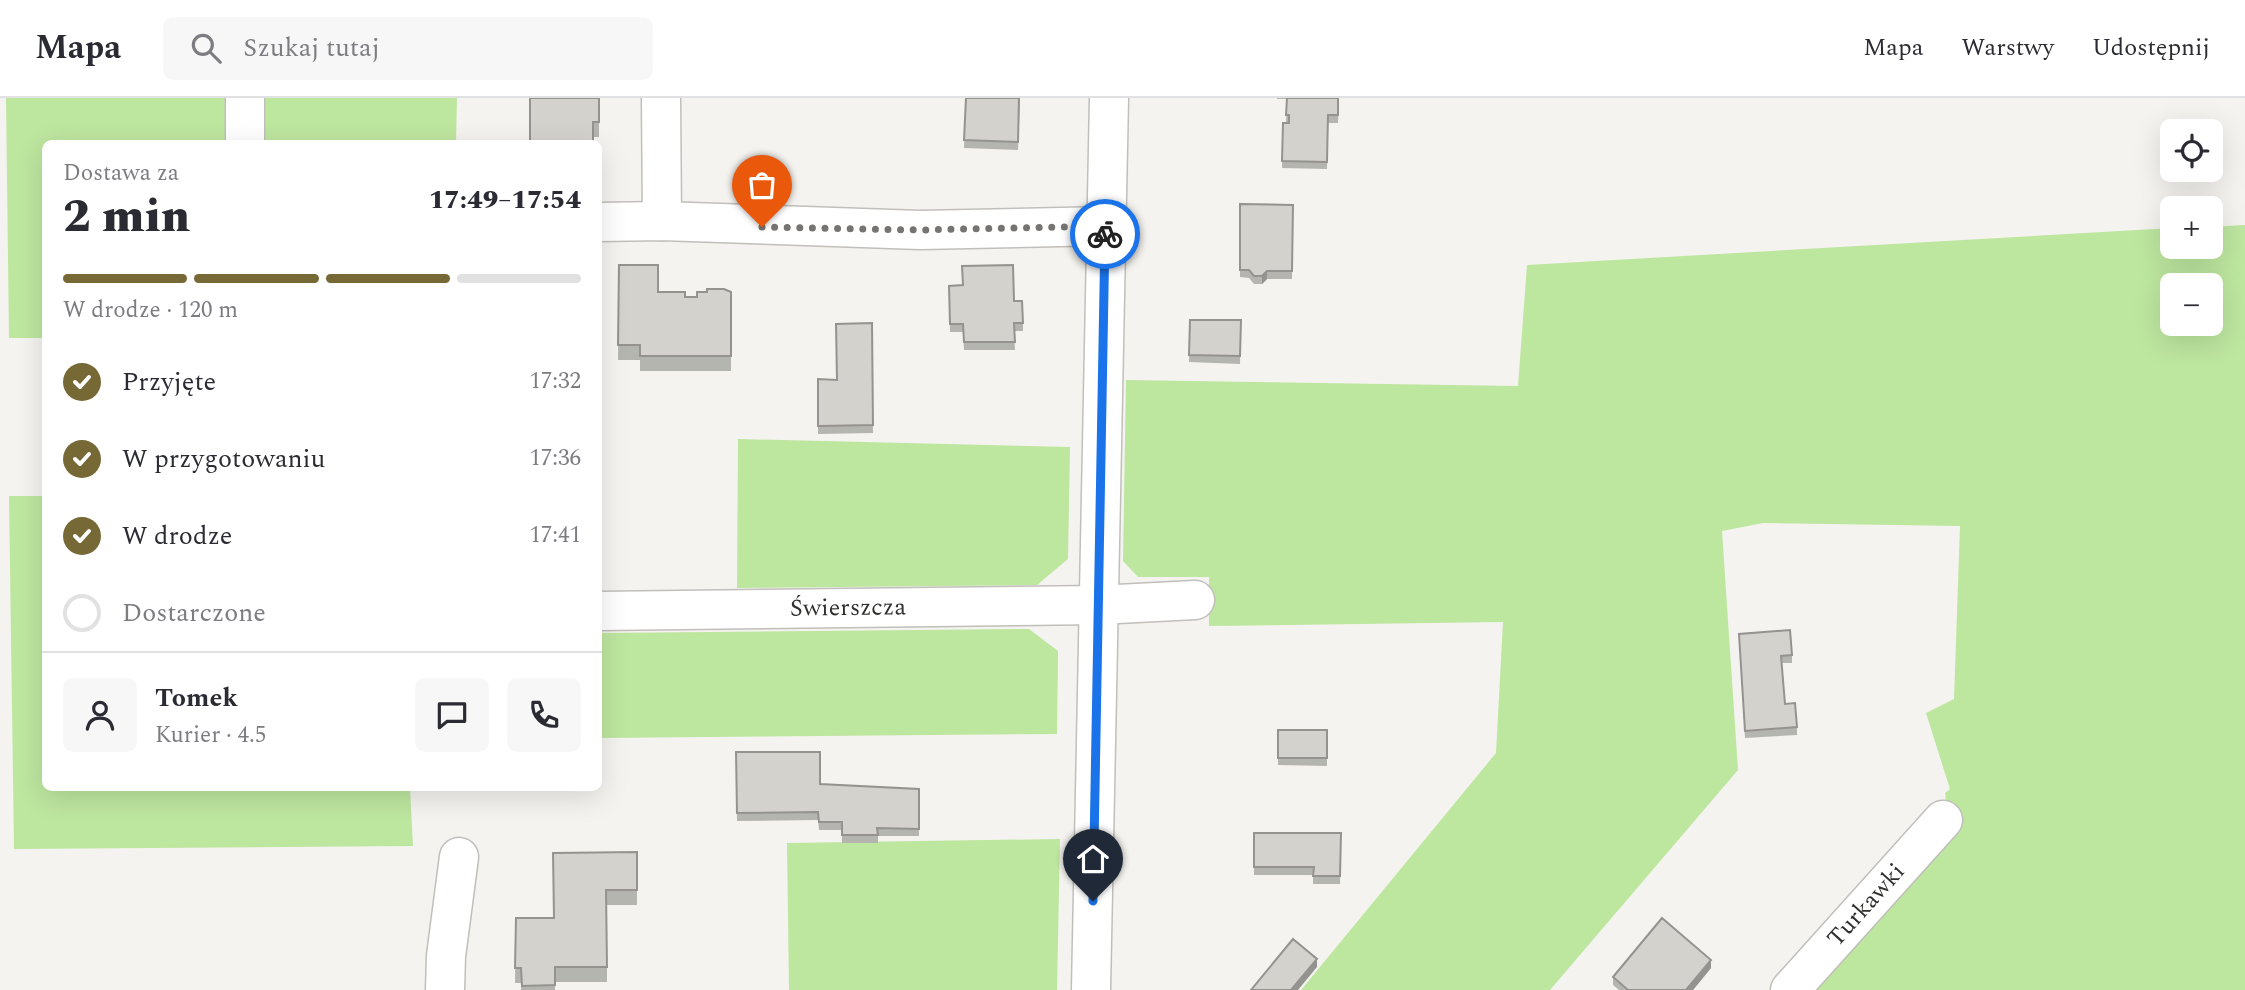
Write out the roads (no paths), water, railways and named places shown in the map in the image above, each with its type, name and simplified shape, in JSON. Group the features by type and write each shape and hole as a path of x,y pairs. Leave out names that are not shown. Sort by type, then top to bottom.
{"street":[{"path":"245,98 245,140"},
{"path":"661,98 662,221"},
{"path":"1091,990 1109,98"},
{"path":"602,222 662,221 920,230 1106,226"},
{"name":"Świerszcza","path":"602,611 1098,605 1195,600"},
{"name":"Turkawki","path":"1790,990 1943,820"},
{"path":"445,990 446,956 458,857"}]}
